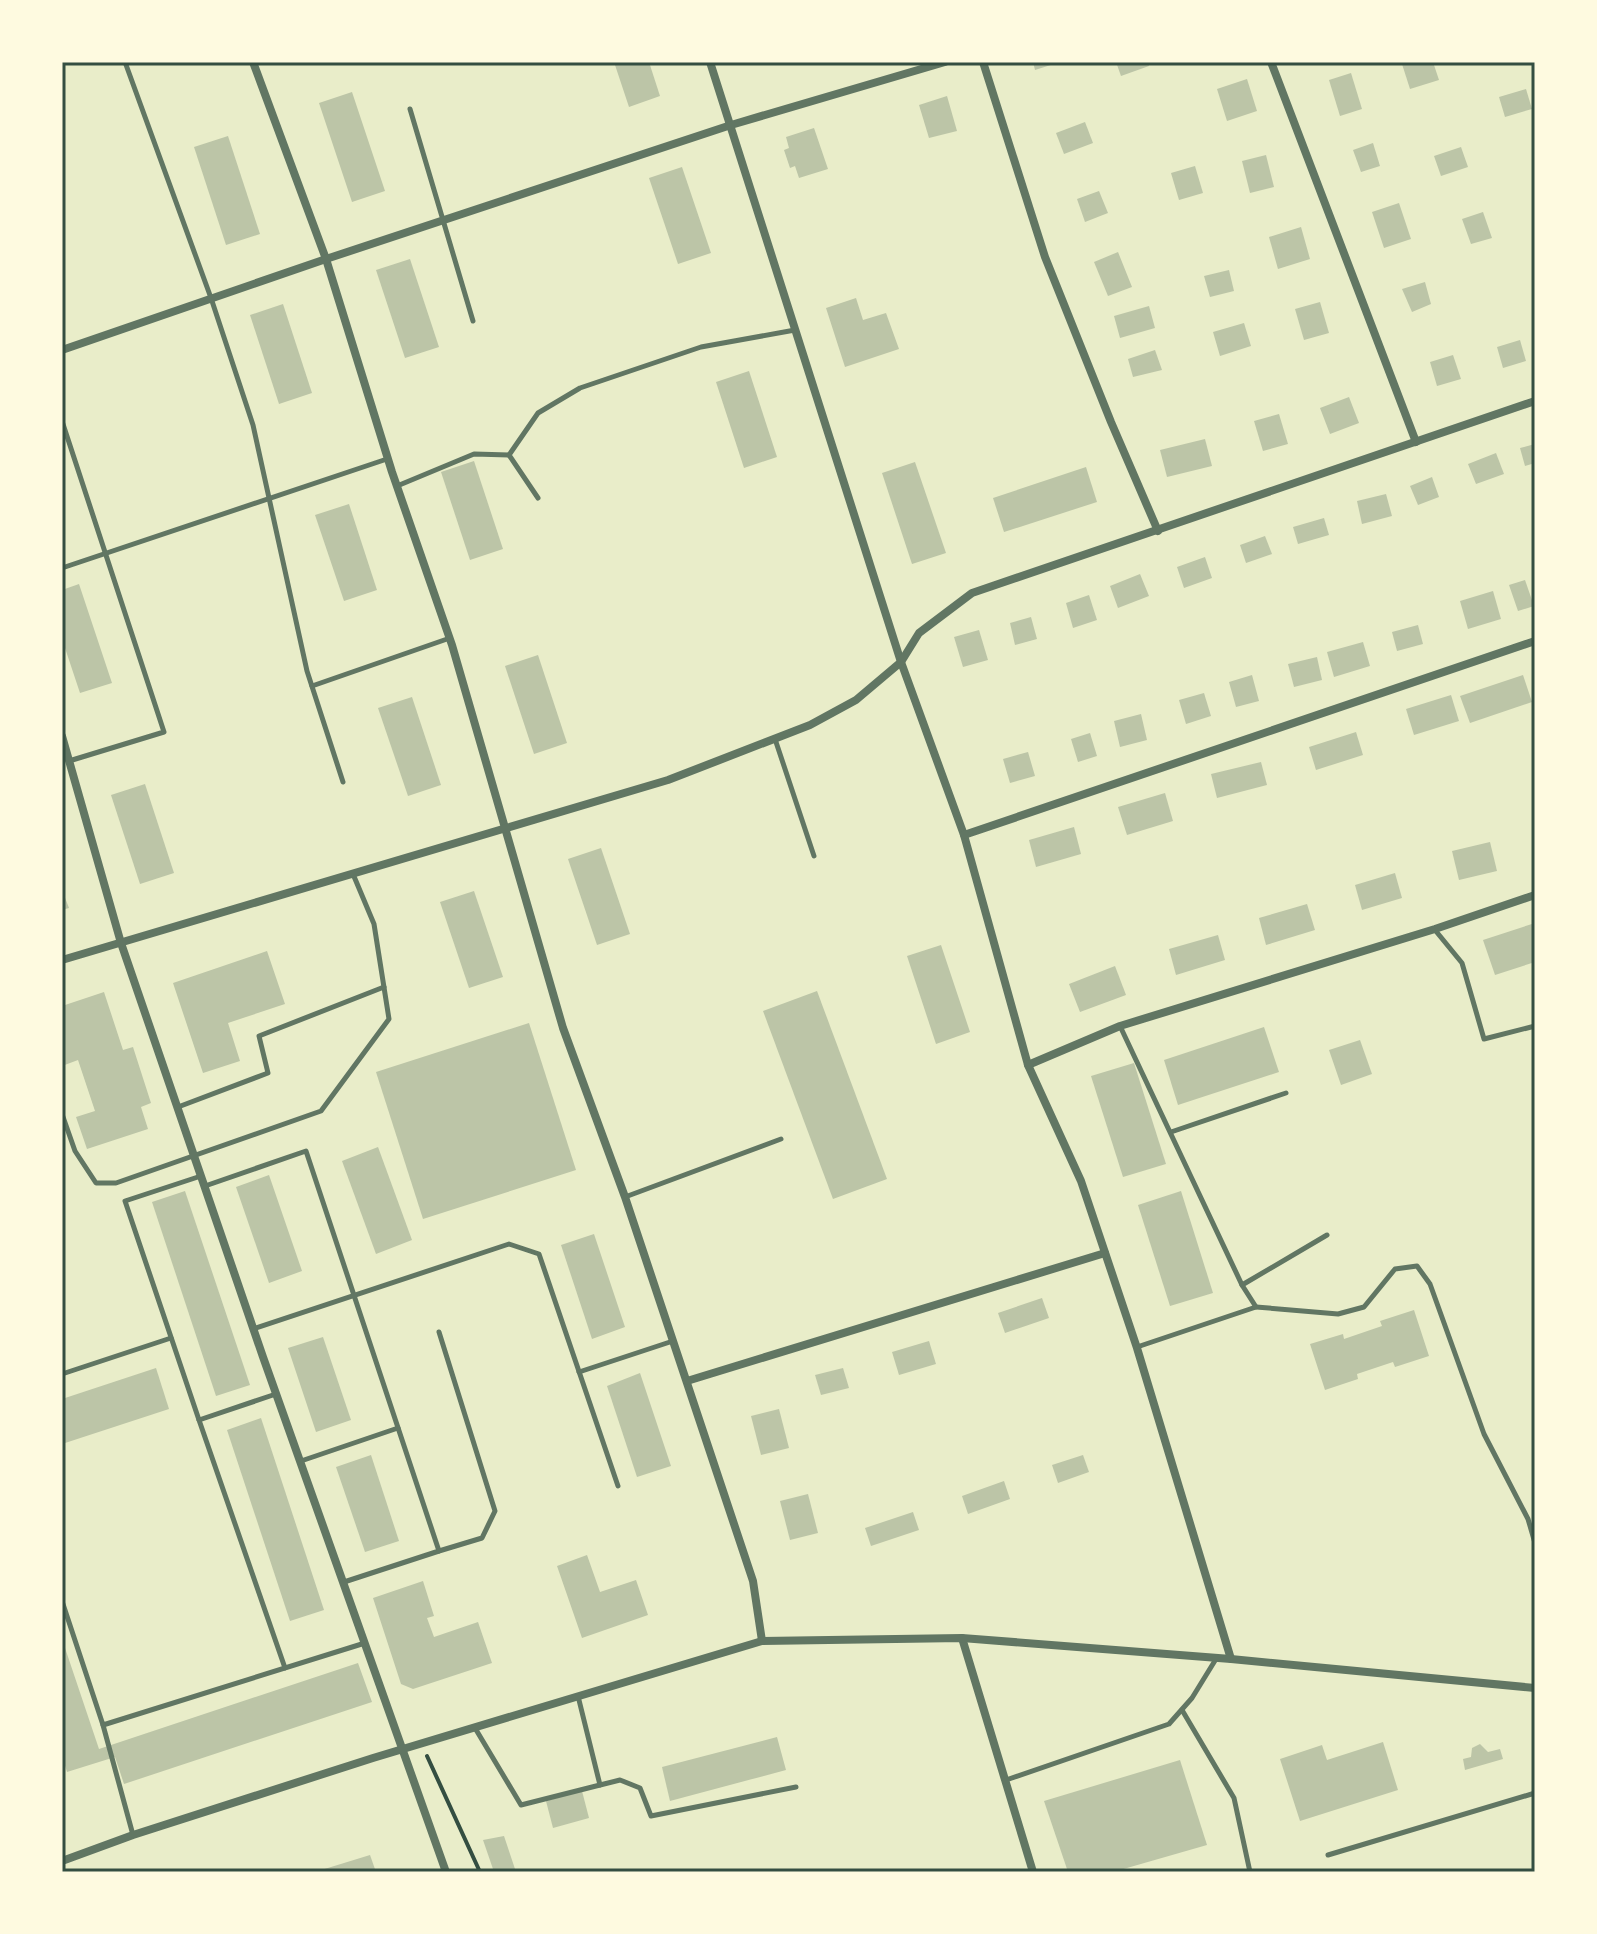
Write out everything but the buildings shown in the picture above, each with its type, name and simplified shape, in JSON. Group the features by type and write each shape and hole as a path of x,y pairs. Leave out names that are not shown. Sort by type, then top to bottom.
{"street":[{"path":"253,62 326,259 388,459 450,638 563,1028 625,1197 753,1581 762,1641"},
{"path":"710,62 901,662 964,835 1028,1065 1081,1181 1137,1348 1231,1659"},
{"path":"62,350 731,125 945,62"},
{"path":"983,62 1045,257 1158,531"},
{"path":"1271,62 1416,442"},
{"path":"62,960 668,780 810,725 856,700 901,662 919,633 972,593 1535,401"},
{"path":"964,835 1535,641"},
{"path":"62,736 121,943 253,1329 446,1872"},
{"path":"1028,1065 1120,1026 1535,895"},
{"path":"687,1381 1105,1253"},
{"path":"62,1861 133,1835 421,1743 762,1641 962,1638 1231,1659 1535,1688"},
{"path":"962,1638 1033,1872"}],"lane":[{"path":"125,62 211,298 253,425 312,686 343,782"},
{"path":"410,109 473,321"},
{"path":"509,455 538,413 580,388 701,347 796,329"},
{"path":"62,421 164,732 69,761"},
{"path":"397,486 474,454 509,455"},
{"path":"509,455 538,498"},
{"path":"62,568 388,459"},
{"path":"312,686 450,638"},
{"path":"775,739 814,856"},
{"path":"62,1114 75,1151 96,1183 116,1183 321,1111 389,1019 374,924 353,874"},
{"path":"1435,929 1462,963 1484,1039 1535,1026"},
{"path":"177,1108 268,1073 259,1036 384,987"},
{"path":"1120,1026 1242,1285 1256,1307"},
{"path":"1171,1132 1286,1093"},
{"path":"625,1197 781,1139"},
{"path":"204,1186 306,1151 439,1551"},
{"path":"201,1176 125,1201 285,1668"},
{"path":"1242,1285 1327,1235"},
{"path":"253,1329 509,1244 539,1254 618,1486"},
{"path":"1137,1348 1256,1307 1338,1314 1364,1307 1395,1269 1417,1266 1430,1284 1484,1434 1528,1519 1535,1543"},
{"path":"344,1582 482,1538 495,1511 439,1332"},
{"path":"62,1374 171,1338"},
{"path":"579,1372 674,1341"},
{"path":"199,1420 276,1394"},
{"path":"300,1461 398,1428"},
{"path":"62,1601 103,1725 133,1835"},
{"path":"103,1725 365,1643"},
{"path":"1005,1780 1169,1724 1192,1698 1217,1658"},
{"path":"578,1696 600,1785"},
{"path":"1182,1710 1234,1798 1250,1872"},
{"path":"474,1727 521,1805 620,1780 640,1788 651,1816 796,1787"},
{"path":"1328,1855 1535,1793"}],"path":[{"path":"421,1743 480,1872"}]}
